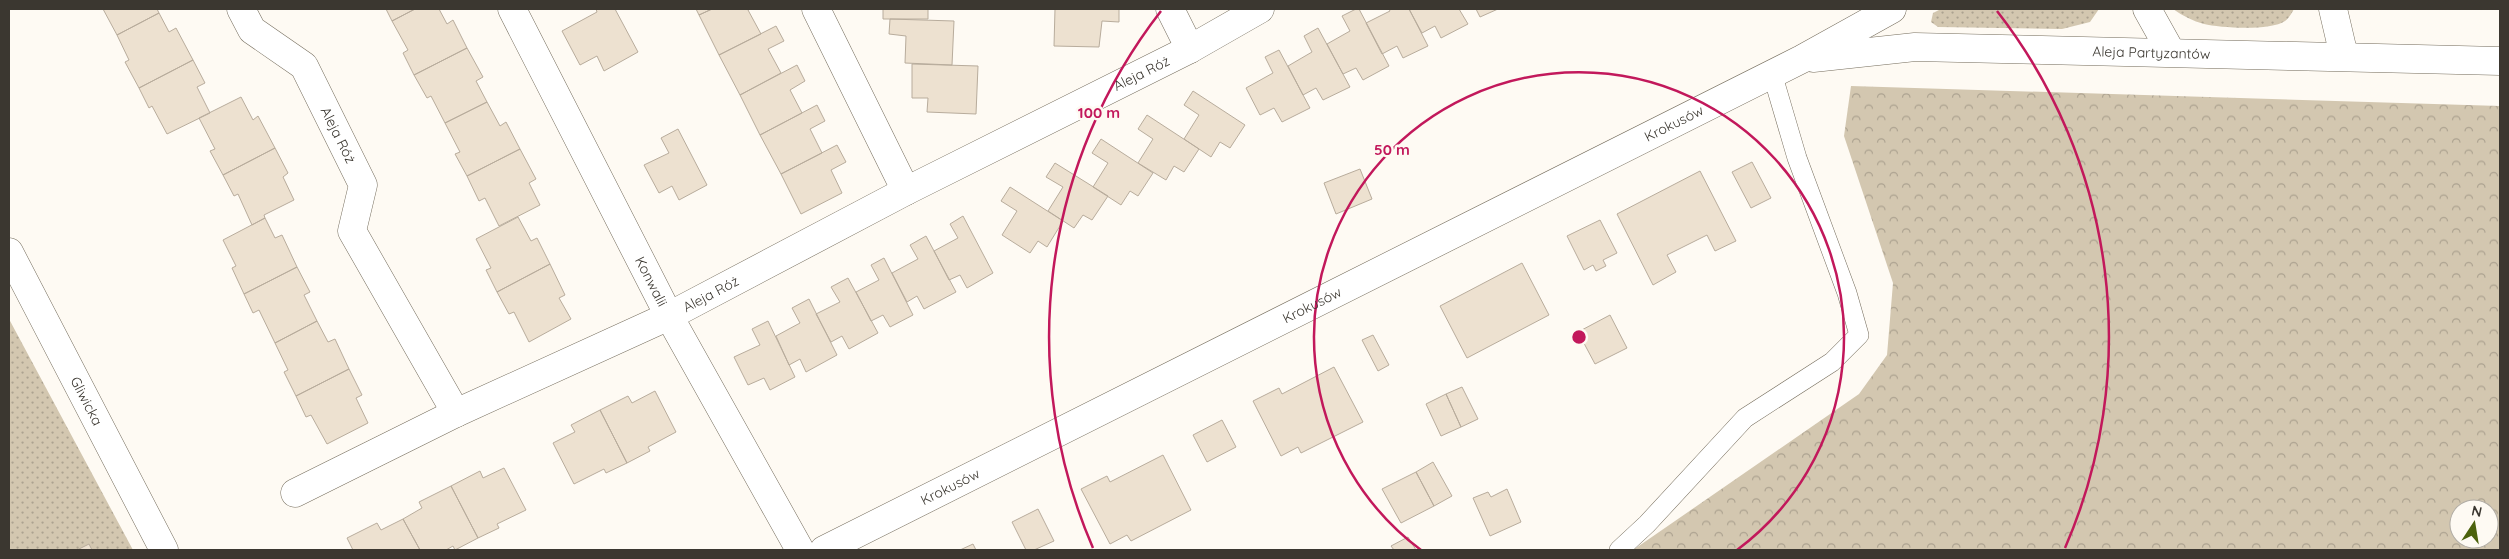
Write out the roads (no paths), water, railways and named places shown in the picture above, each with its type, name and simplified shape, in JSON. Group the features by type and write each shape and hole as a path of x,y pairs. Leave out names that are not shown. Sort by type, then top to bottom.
{"street":[{"name":"Aleja Róż","path":"241,9 252,30 304,66 363,185 352,231 456,413"},
{"name":"Konwalii","path":"512,9 669,316 800,550"},
{"path":"816,9 906,191"},
{"path":"1170,9 1190,49"},
{"name":"Aleja Róż","path":"295,493 456,413 669,316 906,191 1190,49 1260,9"},
{"name":"Krokusów","path":"824,550 1802,59 1892,9"},
{"path":"2147,9 2170,52"},
{"path":"2333,9 2344,56"},
{"name":"Aleja Partyzantów","path":"1802,59 1915,47 2500,61"},
{"name":"Gliwicka","path":"9,252 164,550"}],"lane":[{"path":"1619,550 1745,418 1832,362 1859,336 1847,292 1797,158 1772,74"}]}
